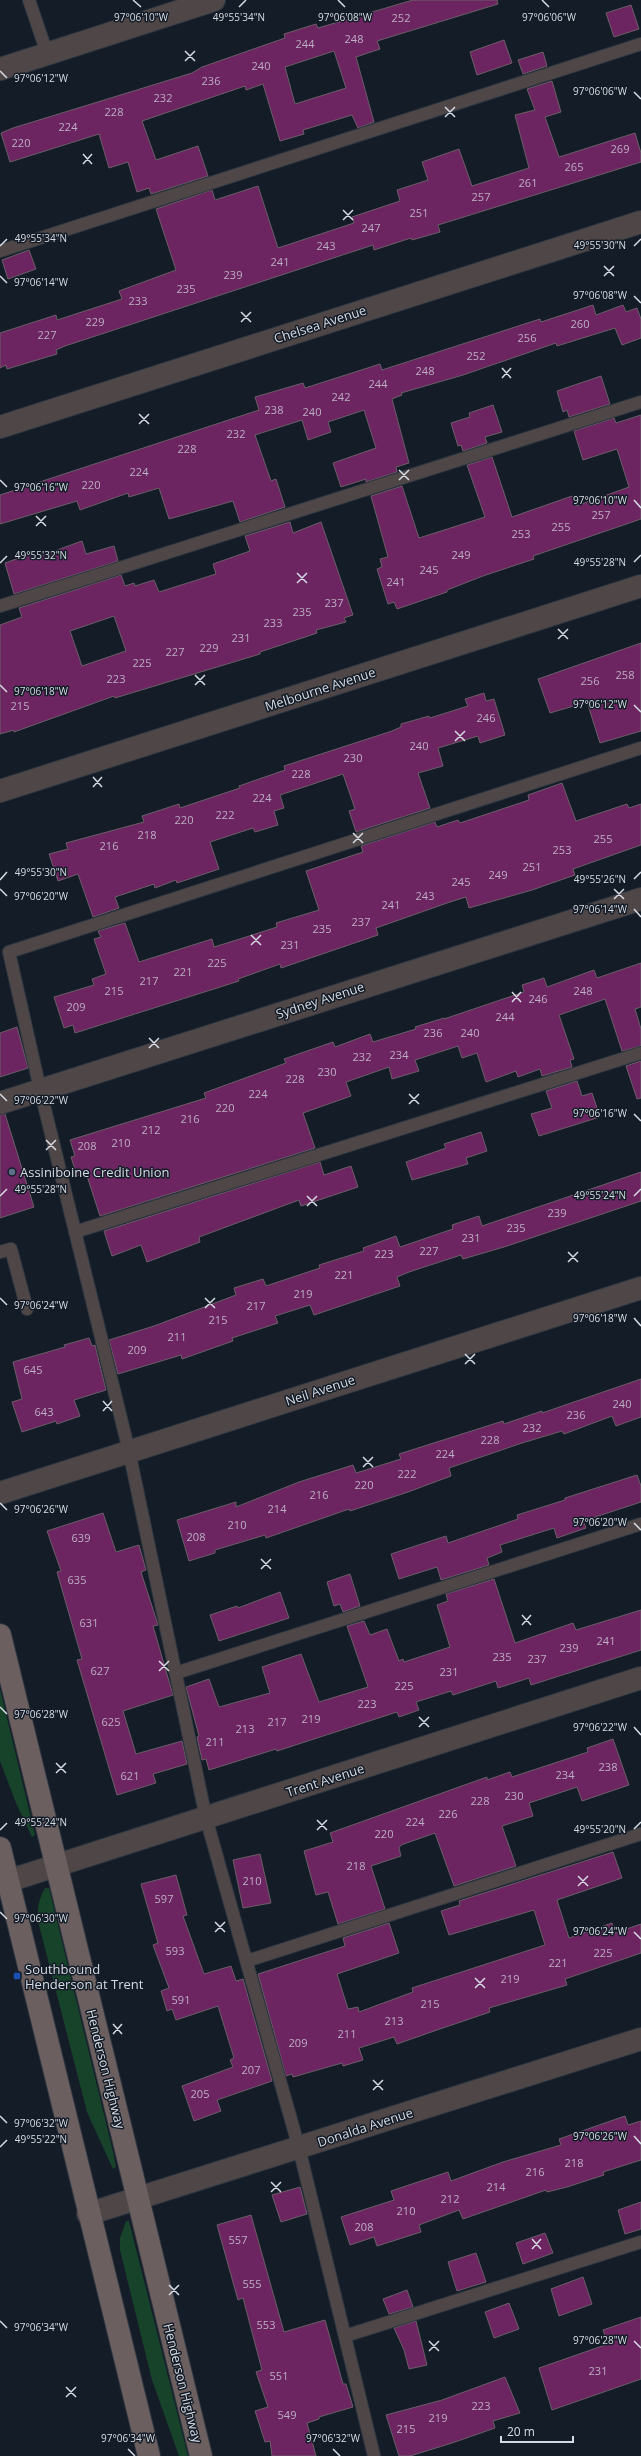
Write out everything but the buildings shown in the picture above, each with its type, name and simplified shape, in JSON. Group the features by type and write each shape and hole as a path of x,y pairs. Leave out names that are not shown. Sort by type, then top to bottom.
{"main road":[{"name":"Henderson Highway","path":"0,1635 201,2456"},
{"path":"0,1848 88,2214 149,2456"}],"street":[{"path":"0,69 214,0"},
{"name":"Chelsea Avenue","path":"0,427 641,222"},
{"name":"Melbourne Avenue","path":"0,791 641,586"},
{"name":"Sydney Avenue","path":"0,1103 40,1089 641,899"},
{"name":"Neil Avenue","path":"0,1493 641,1288"},
{"name":"Trent Avenue","path":"8,1881 56,1864 206,1818 641,1678"},
{"name":"Donalda Avenue","path":"88,2214 641,2039"}],"lane":[{"path":"29,0 47,53"},
{"path":"0,251 641,44"},
{"path":"0,606 641,402"},
{"path":"374,2456 299,2148 206,1818 129,1452 40,1089 9,952 641,748"},
{"path":"75,1232 641,1053"},
{"path":"0,1252 11,1249 27,1309"},
{"path":"176,1673 641,1524"},
{"path":"247,1961 641,1834"},
{"path":"345,2336 641,2242"}],"green space":[{"path":"0,1689 35,1835 32,1837 16,1803 0,1761"},
{"path":"45,1888 49,1888 113,2152 116,2167 113,2169 87,2112 39,1925 38,1906"},
{"path":"126,2221 129,2221 188,2456 179,2456 152,2380 120,2250 120,2238"}],"place":[{"name":"Assiniboine Credit Union","path":"12,1172"},
{"name":"Southbound Henderson at Trent","path":"17,1976"}]}
